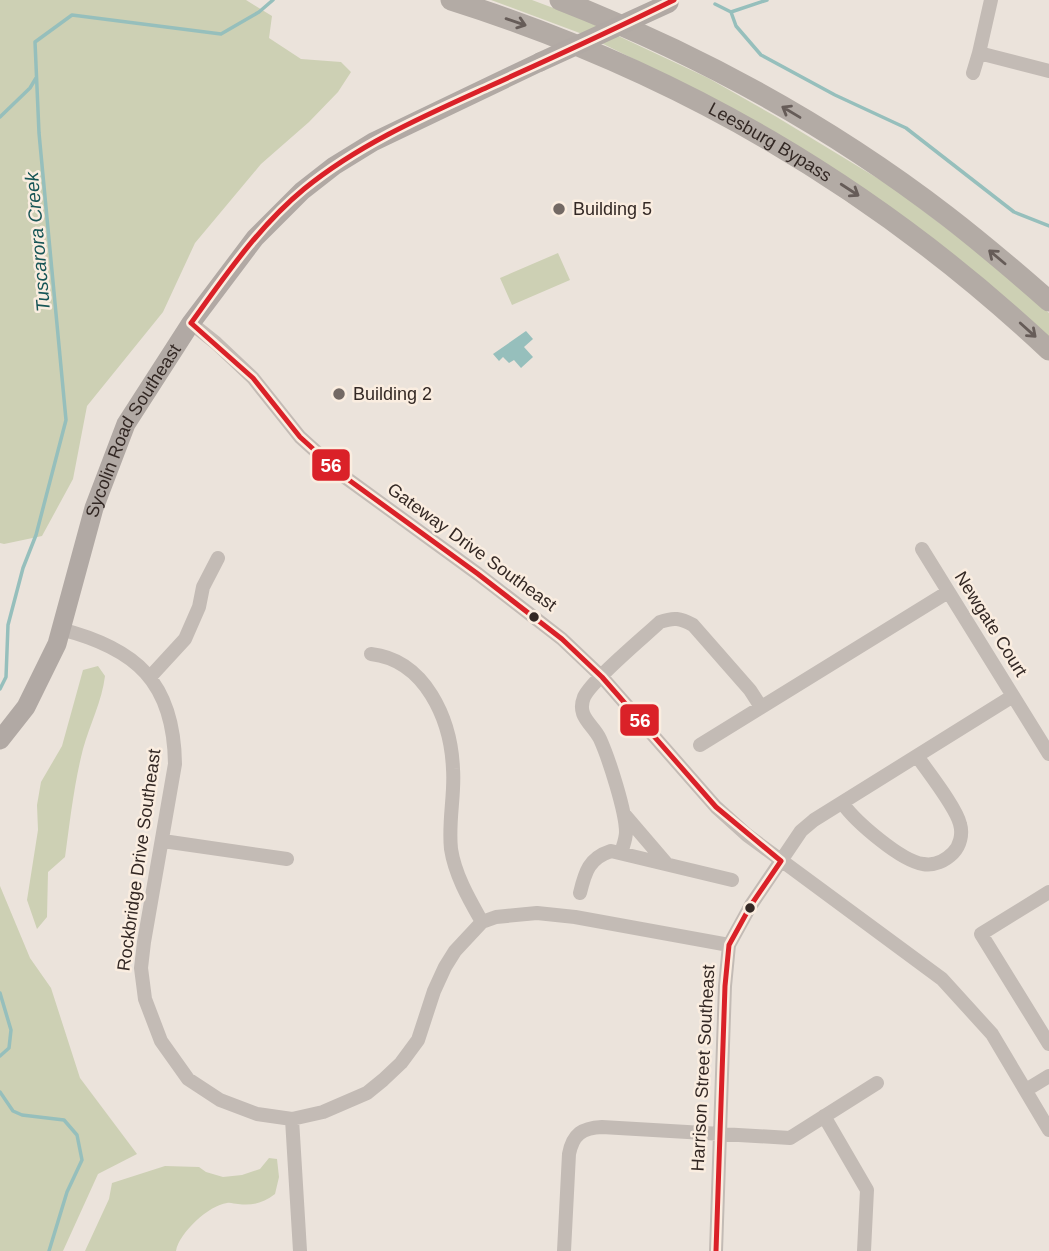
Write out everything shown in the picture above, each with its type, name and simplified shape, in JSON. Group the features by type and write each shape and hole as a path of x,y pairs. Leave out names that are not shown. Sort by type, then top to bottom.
{"highway":[{"name":"Leesburg Bypass","path":"451,0 550,34 633,70 679,91 786,150 878,209 943,257 1049,350"},
{"name":"Leesburg Bypass","path":"560,0 687,55 826,133 876,165 949,218 1049,301"}],"main road":[{"name":"Sycolin Road Southeast","path":"0,740 26,707 57,645 94,508 120,436 191,323 255,238 302,191 334,166 373,142 671,1"}],"street":[{"path":"973,73 991,0"},
{"path":"979,53 1049,71"},
{"name":"Gateway Drive Southeast","path":"191,323 253,378 300,437 342,475 534,615 602,677 716,807 747,835 942,979 992,1034 1049,1130"},
{"name":"Newgate Court","path":"922,549 1049,754"},
{"path":"150,677 185,639 199,607 203,587 218,558"},
{"path":"701,745 948,592"},
{"path":"621,853 626,835 624,814 600,738 587,723 582,708 587,692 660,622 672,617 693,625 750,690 761,707"},
{"name":"Rockbridge Drive Southeast","path":"60,629 100,640 119,650 136,662 150,677 163,699 175,743 175,764 147,919 141,968 145,999 154,1029 178,1067 203,1090 220,1100 257,1114 292,1119 323,1112 367,1093 401,1063 418,1040 445,967 455,951 482,922"},
{"path":"370,654 390,656 411,669 443,716 449,734 454,771 450,817 451,851 457,874 482,922 496,917 537,913 575,917 729,945"},
{"name":"Harrison Street Southeast","path":"716,1251 725,986 729,945 749,907 801,831 814,820 1013,696"},
{"path":"843,804 854,819 906,858 922,864 943,861 957,849 960,820 917,756"},
{"path":"624,814 666,863"},
{"path":"163,841 287,859"},
{"path":"580,893 590,864 607,852 666,863 732,880"},
{"path":"1049,892 981,934 1049,1044"},
{"path":"1026,1090 1049,1076"},
{"path":"564,1251 569,1154 573,1140 582,1131 602,1127 790,1138 877,1083"},
{"path":"824,1116 867,1190 864,1251"},
{"path":"292,1119 300,1251"}],"green space":[{"path":"0,0 246,0 272,16 269,38 301,59 341,62 351,72 338,92 309,122 261,164 195,243 163,312 87,406 73,479 42,536 4,544 0,543"},
{"path":"491,0 532,0 580,18 708,78 892,187 1008,275 1049,313 1049,339 650,67 585,35"},
{"path":"558,253 570,280 512,305 500,278"},
{"path":"98,666 105,676 80,762 65,857 48,872 47,917 37,929 27,900 38,830 37,805 41,782 62,746 83,670"},
{"path":"0,886 30,958 51,988 80,1078 137,1154 98,1174 63,1251 0,1251"},
{"path":"269,1158 277,1159 279,1177 275,1194 258,1203 228,1203 212,1209 189,1228 176,1251 85,1251 109,1199 112,1183 165,1166 199,1167 223,1177 242,1175 260,1169"}],"water":[{"path":"526,331 533,339 524,347 533,357 521,368 514,360 509,363 503,357 499,361 493,354"}],"waterway":[{"name":"Tuscarora Creek","path":"0,689 6,677 8,625 23,568 36,535 66,420 39,133 35,42 72,15 221,34 259,12 273,0"},
{"path":"731,12 767,0"},
{"path":"715,4 731,12 736,26 761,55 835,95 906,128 1014,212 1049,226"},
{"path":"0,117 30,88 36,78"},
{"name":"Tuscarora Creek","path":"0,993 11,1030 9,1048 0,1056"},
{"name":"Tuscarora Creek","path":"0,1092 13,1111 22,1115 64,1120 77,1135 82,1160 67,1192 49,1251"}],"transit line":[{"name":"56","path":"191,323 243,252 272,219 304,189 347,158 418,119 674,0"},
{"name":"56","path":"191,323 253,378 300,437 342,475 562,639 602,677 716,807 781,861"},
{"name":"56","path":"716,1251 725,986 729,945 751,905 781,861"}],"place":[{"name":"Building 5","path":"559,209"},
{"name":"Building 2","path":"339,394"}]}
